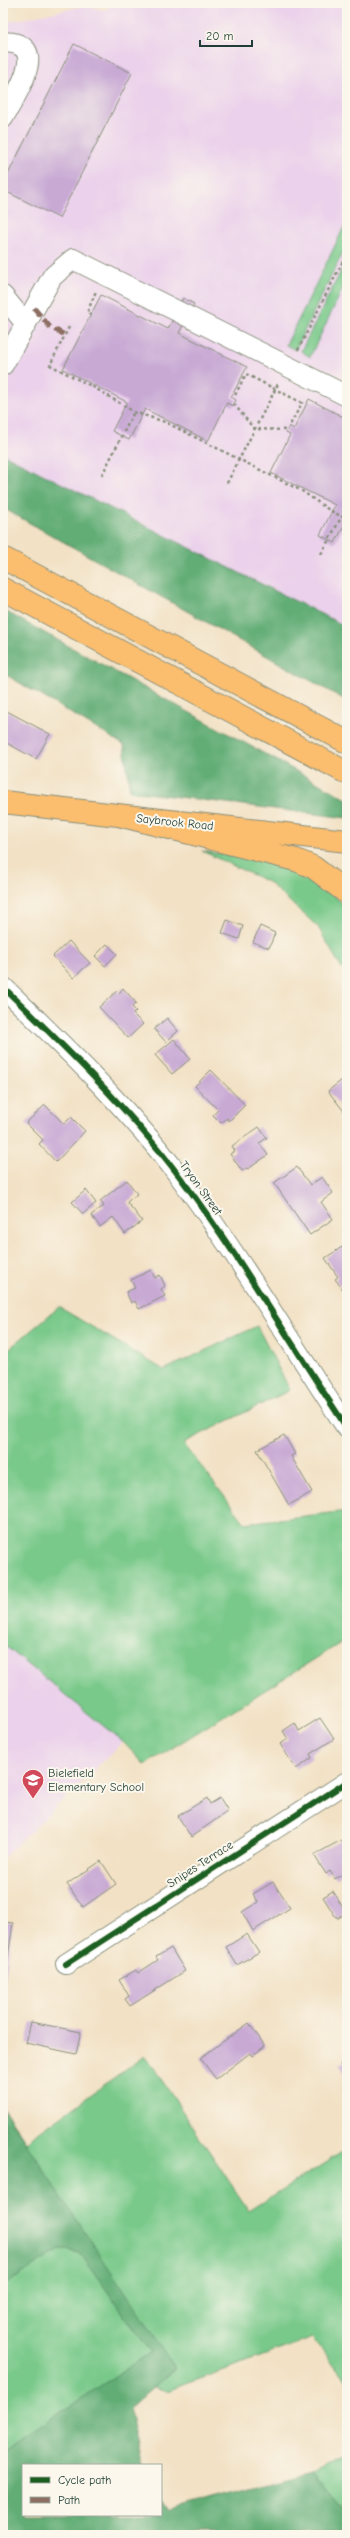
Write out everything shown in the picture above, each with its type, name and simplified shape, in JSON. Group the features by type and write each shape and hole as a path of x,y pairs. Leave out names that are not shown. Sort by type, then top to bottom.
{"main road":[{"path":"3,556 29,572 347,742"},
{"path":"3,588 347,772"},
{"name":"Saybrook Road","path":"3,802 347,841"},
{"path":"123,816 296,860 313,867 347,893"}],"street":[{"path":"3,44 16,43 23,47 27,52 29,63 3,118"},
{"path":"3,365 52,277 73,259 347,396"},
{"path":"3,296 26,324"},
{"name":"Tryon Street","path":"3,987 65,1047 128,1114 179,1176 232,1248 347,1428"},
{"name":"Snipes Terrace","path":"66,1964 347,1782"}],"path":[{"path":"289,367 347,252"},
{"path":"69,328 50,365 95,388 134,412 165,422 302,490 347,519"},
{"path":"235,395 246,374 302,403 290,425"},
{"path":"227,483 269,399"},
{"path":"234,404 254,429 287,430"},
{"path":"102,475 134,412"},
{"path":"321,554 342,516"}],"shaded area":[{"path":"115,3 347,3 347,627 3,454 3,23 84,6 105,10"},
{"name":"Bielefield Elementary School","path":"3,1644 123,1742 3,1858"}],"green space":[{"path":"347,221 347,244 295,350 286,345"},
{"path":"347,259 347,280 310,357 301,351"},
{"path":"3,454 347,627 347,701 3,508"},
{"path":"3,610 347,799 347,818 130,791 124,745 3,673"},
{"path":"202,851 243,857 281,865 315,881 331,893 347,909 347,967 342,969 318,927 268,882"},
{"path":"59,1307 164,1370 257,1326 290,1390 183,1443 245,1523 347,1511 347,1639 145,1765 123,1742 3,1644 3,1354"},
{"path":"145,2055 249,2211 347,2149 347,2382 312,2338 167,2391 154,2387 174,2368 64,2201 3,2241 3,2107 26,2142"},
{"path":"3,2108 175,2368 129,2409 143,2464 22,2464 22,2516 162,2516 162,2501 168,2510 310,2471 347,2515 347,2535 3,2535 3,2451 151,2352 80,2253 60,2249 3,2286"},
{"path":"60,2249 80,2253 152,2353 3,2451 3,2286"},
{"path":"347,2453 347,2515 310,2471"}],"building":[{"path":"74,44 132,73 59,218 3,190 3,184"},
{"path":"101,295 168,329 183,298 194,304 179,333 247,367 231,397 236,400 233,406 227,403 208,441 145,409 129,440 112,431 127,402 63,369"},
{"path":"309,399 347,419 347,520 335,543 320,535 335,505 271,473 290,435 286,433 289,426 294,429"},
{"path":"3,709 50,734 36,759 3,741"},
{"path":"227,920 243,926 239,939 222,933"},
{"path":"260,926 275,933 269,948 253,942"},
{"path":"69,941 90,963 73,978 53,956"},
{"path":"107,944 117,954 105,966 95,956"},
{"path":"123,988 136,1003 132,1007 136,1011 133,1014 143,1024 128,1038 99,1007 117,991 119,993"},
{"path":"167,1018 178,1031 166,1042 154,1029"},
{"path":"174,1039 190,1059 172,1074 155,1055"},
{"path":"211,1070 245,1105 229,1121 227,1118 221,1123 213,1115 218,1110 195,1086"},
{"path":"342,1080 347,1087 347,1115 328,1091"},
{"path":"45,1105 64,1124 71,1117 85,1131 56,1162 39,1144 43,1140 26,1123"},
{"path":"259,1127 267,1138 259,1143 268,1155 248,1169 247,1168 242,1171 230,1154 235,1151 232,1146"},
{"path":"297,1167 310,1185 322,1177 333,1193 321,1202 333,1219 310,1235 274,1183"},
{"path":"127,1180 137,1194 127,1202 142,1221 125,1234 113,1217 100,1227 91,1215 104,1206 100,1201"},
{"path":"86,1190 96,1203 83,1214 72,1202"},
{"path":"342,1247 347,1255 347,1295 335,1279 338,1277 325,1258"},
{"path":"151,1270 155,1278 160,1275 165,1286 161,1289 165,1296 139,1309 135,1301 131,1303 126,1292 135,1288 131,1280"},
{"path":"284,1435 295,1454 291,1456 312,1492 289,1505 257,1450"},
{"path":"320,1718 334,1739 310,1754 312,1758 296,1769 280,1744 288,1739 283,1731 295,1723 299,1731"},
{"path":"207,1798 210,1804 220,1798 228,1811 191,1837 178,1816"},
{"path":"347,1837 347,1871 335,1879 330,1871 326,1874 314,1855"},
{"path":"101,1861 116,1884 83,1907 67,1884"},
{"path":"273,1882 290,1908 253,1931 242,1912 258,1902 253,1894"},
{"path":"333,1891 346,1913 337,1919 323,1897"},
{"path":"3,1922 13,1923 4,1985 3,1985"},
{"path":"247,1934 259,1952 237,1965 226,1947"},
{"path":"171,1948 185,1971 130,2006 125,1999 129,1996 119,1980 136,1970 138,1973 158,1960 156,1957"},
{"path":"31,2022 81,2032 76,2054 26,2043"},
{"path":"249,2023 265,2046 252,2056 250,2053 216,2079 200,2058"},
{"path":"347,2061 347,2077 340,2064"}],"marked path":[{"path":"34,308 50,327 65,335"}],"cycle path":[{"path":"3,987 73,1055 160,1151 224,1238 347,1428"},
{"path":"66,1964 347,1782"}],"place":[{"name":"Bielefield Elementary School","path":"33,1800"}]}
